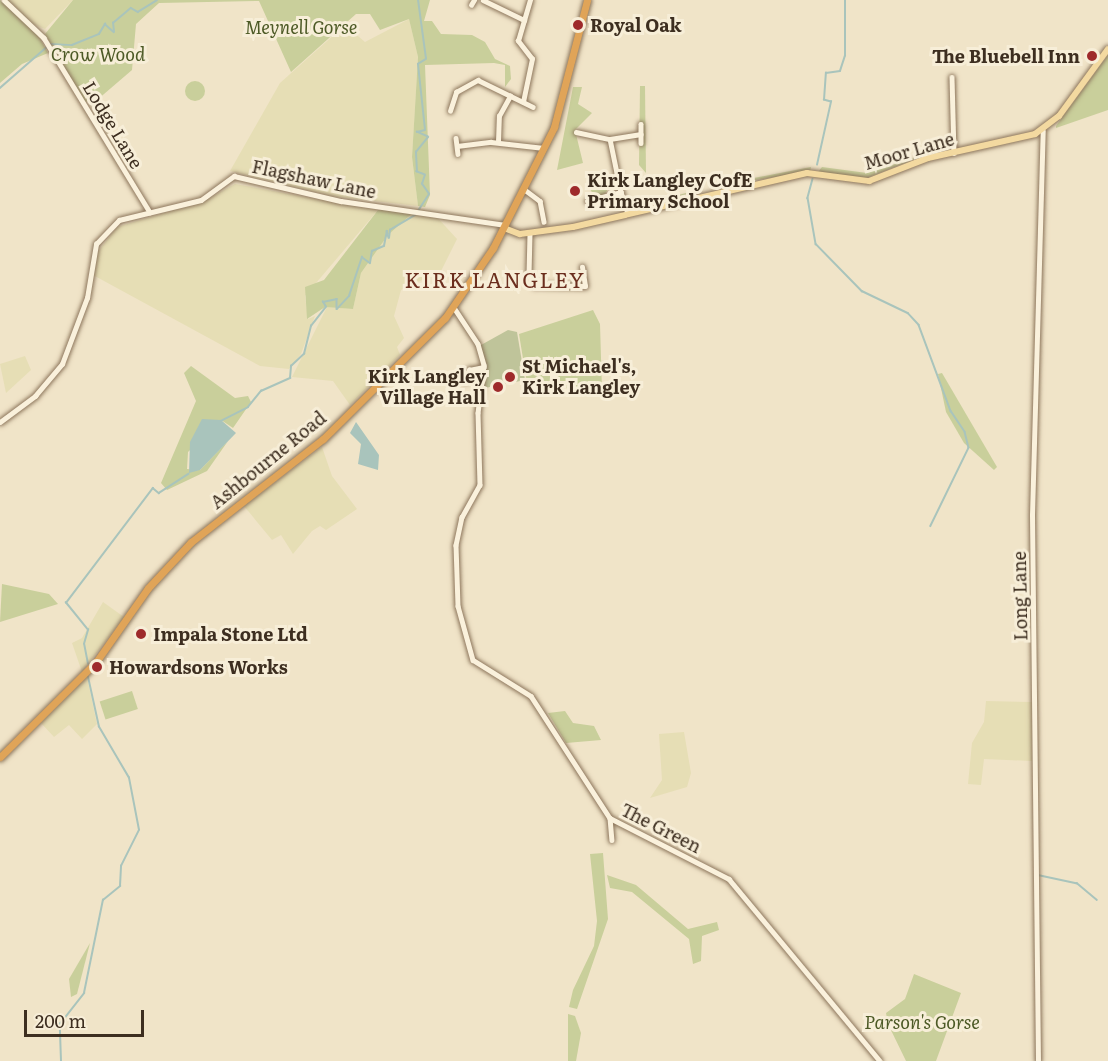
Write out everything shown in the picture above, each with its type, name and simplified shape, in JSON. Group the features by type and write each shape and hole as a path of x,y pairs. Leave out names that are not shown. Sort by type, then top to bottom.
{"highway":[{"name":"Ashbourne Road","path":"0,757 96,662 148,588 191,542 323,439 453,306 504,226 544,148 565,94 587,0"}],"main road":[{"path":"1043,131 1108,49"},
{"name":"Moor Lane","path":"504,226 530,234 807,173 869,181 954,153 1043,131"}],"street":[{"name":"Lodge Lane","path":"4,0 49,46 150,212"},
{"path":"483,0 524,20"},
{"path":"523,102 532,64 518,43 530,0"},
{"path":"952,77 954,153"},
{"path":"450,111 453,90 472,80 495,86 533,107"},
{"path":"490,93 495,86"},
{"path":"498,142 500,116 510,96"},
{"path":"586,133 587,124"},
{"path":"640,124 641,143"},
{"name":"Long Lane","path":"1038,1061 1032,515 1043,131"},
{"path":"576,132 610,139 641,134"},
{"path":"456,138 458,154"},
{"path":"610,139 621,192 628,213"},
{"path":"457,146 498,142 544,148"},
{"name":"Flagshaw Lane","path":"0,422 35,396 62,364 87,298 103,232 120,220 201,200 234,176 341,201 504,226"},
{"path":"524,189 540,201 544,222"},
{"path":"587,201 621,192"},
{"path":"530,234 530,274 536,285 585,286 582,267"},
{"path":"453,306 478,344 484,367 469,370 463,366"},
{"name":"The Green","path":"484,367 480,485 459,524 456,569 458,606 473,660 531,696 610,818 729,879 880,1061"},
{"path":"465,381 469,370"},
{"path":"610,818 612,840"}],"shaded area":[{"path":"5,0 73,0 45,29 21,19"},
{"path":"409,19 418,57 412,157 418,206 331,196 230,171 280,83 345,25 365,42"},
{"path":"235,184 378,210 305,296 308,319 315,316 301,354 289,369 260,366 93,275 97,253 117,227 204,201"},
{"path":"415,211 435,215 457,239 441,271 401,290 394,316 404,338 397,347 400,355 350,405 333,381 292,377 327,307 353,309 361,273 388,235"},
{"path":"25,356 31,370 6,393 0,364"},
{"path":"322,447 332,476 357,509 326,530 320,526 312,531 293,554 281,535 272,540 244,506"},
{"path":"103,602 124,617 82,672 72,643 82,638"},
{"path":"87,677 97,724 82,739 69,725 54,737 41,723"},
{"path":"986,701 1032,702 1032,761 984,759 981,785 968,784 972,743 984,722"},
{"path":"684,732 691,773 687,787 650,798 662,780 659,734"}],"green space":[{"path":"0,0 37,33 48,53 22,64 0,83"},
{"path":"73,0 430,0 424,21 432,21 441,34 472,35 485,42 495,59 510,66 511,79 505,87 505,65 494,63 425,65 430,195 425,207 418,206 412,157 418,57 409,19 380,30 370,14 356,14 291,72 259,1 159,3 136,24 132,70 97,100 84,102 45,34"},
{"path":"1108,55 1108,110 1056,128 1056,126"},
{"path":"195,81 202,84 205,91 202,98 195,101 188,98 185,91 188,84"},
{"path":"640,86 645,86 646,173 639,165"},
{"path":"573,87 582,87 578,104 592,113 575,130 583,163 557,170"},
{"path":"935,151 864,179 818,172 822,167 867,173"},
{"path":"811,167 810,172 713,186"},
{"path":"599,178 605,181 608,187 605,193 599,196 593,193 590,187 593,181"},
{"path":"705,188 635,210 629,208"},
{"path":"378,210 415,211 388,235 361,273 353,309 325,307 307,319 305,287 324,280"},
{"path":"593,310 600,324 602,391 565,388 564,381 527,383 519,334"},
{"path":"508,330 517,332 525,380 485,388 481,345"},
{"path":"191,366 235,398 248,396 251,402 233,428 221,420 188,452 187,469 200,470 228,441 207,471 167,490 161,483 196,401 184,373"},
{"path":"942,373 997,467 994,470 964,443 946,412 938,374"},
{"path":"2,584 49,594 58,604 0,622"},
{"path":"132,691 138,709 106,720 100,702"},
{"path":"565,711 573,723 594,726 601,740 566,743 548,713"},
{"path":"603,853 608,919 577,1009 569,1007 573,990 594,946 597,921 590,854"},
{"path":"607,875 636,885 688,929 717,922 719,930 702,936 701,961 693,964 689,939 632,892 610,888"},
{"path":"90,943 77,994 71,997 69,979"},
{"name":"Parson's Gorse","path":"914,974 961,993 936,1061 906,1061 888,1024 886,1013 905,999"},
{"path":"568,1014 575,1016 581,1033 576,1061 568,1061"}],"water":[{"path":"202,419 221,420 236,433 200,470 189,473 190,442"},
{"path":"356,422 379,455 378,470 358,464 361,444 350,433"}],"waterway":[{"path":"51,44 72,45 99,34 105,24 114,32 113,23 131,8 138,12 157,0"},
{"path":"418,0 426,59 418,64 425,130 417,132 428,137 416,152 417,172 425,175 422,184 429,194 418,211"},
{"path":"817,165 831,102 824,100 826,73 840,71 845,56 845,0"},
{"path":"0,88 47,47"},
{"path":"813,179 808,198 816,244 862,291 908,313 919,325 951,411 965,432 969,448 931,526"},
{"path":"221,421 248,407 261,391 290,378 291,366 304,354 311,326 326,307 323,302 337,299 337,309 349,296 362,257 370,263 372,251 384,246 387,231 389,238 390,230 415,215"},
{"path":"88,664 84,644 88,630 66,603 153,488 159,493 188,474"},
{"path":"61,1061 60,1024 84,993 103,900 120,886 121,866 139,830 129,778 99,727 88,677"},
{"path":"1038,875 1077,883 1097,900"}],"place":[{"name":"Royal Oak","path":"578,25"},
{"name":"The Bluebell Inn","path":"1092,56"},
{"name":"Kirk Langley CofE Primary School","path":"575,191"},
{"name":"St Michael's, Kirk Langley","path":"510,377"},
{"name":"Kirk Langley Village Hall","path":"498,387"},
{"name":"Impala Stone Ltd","path":"141,634"},
{"name":"Howardsons Works","path":"97,667"}],"district":[{"name":"KIRK LANGLEY","path":"495,279"}],"park label":[{"name":"Meynell Gorse","path":"301,27"},
{"name":"Crow Wood","path":"98,54"}]}
